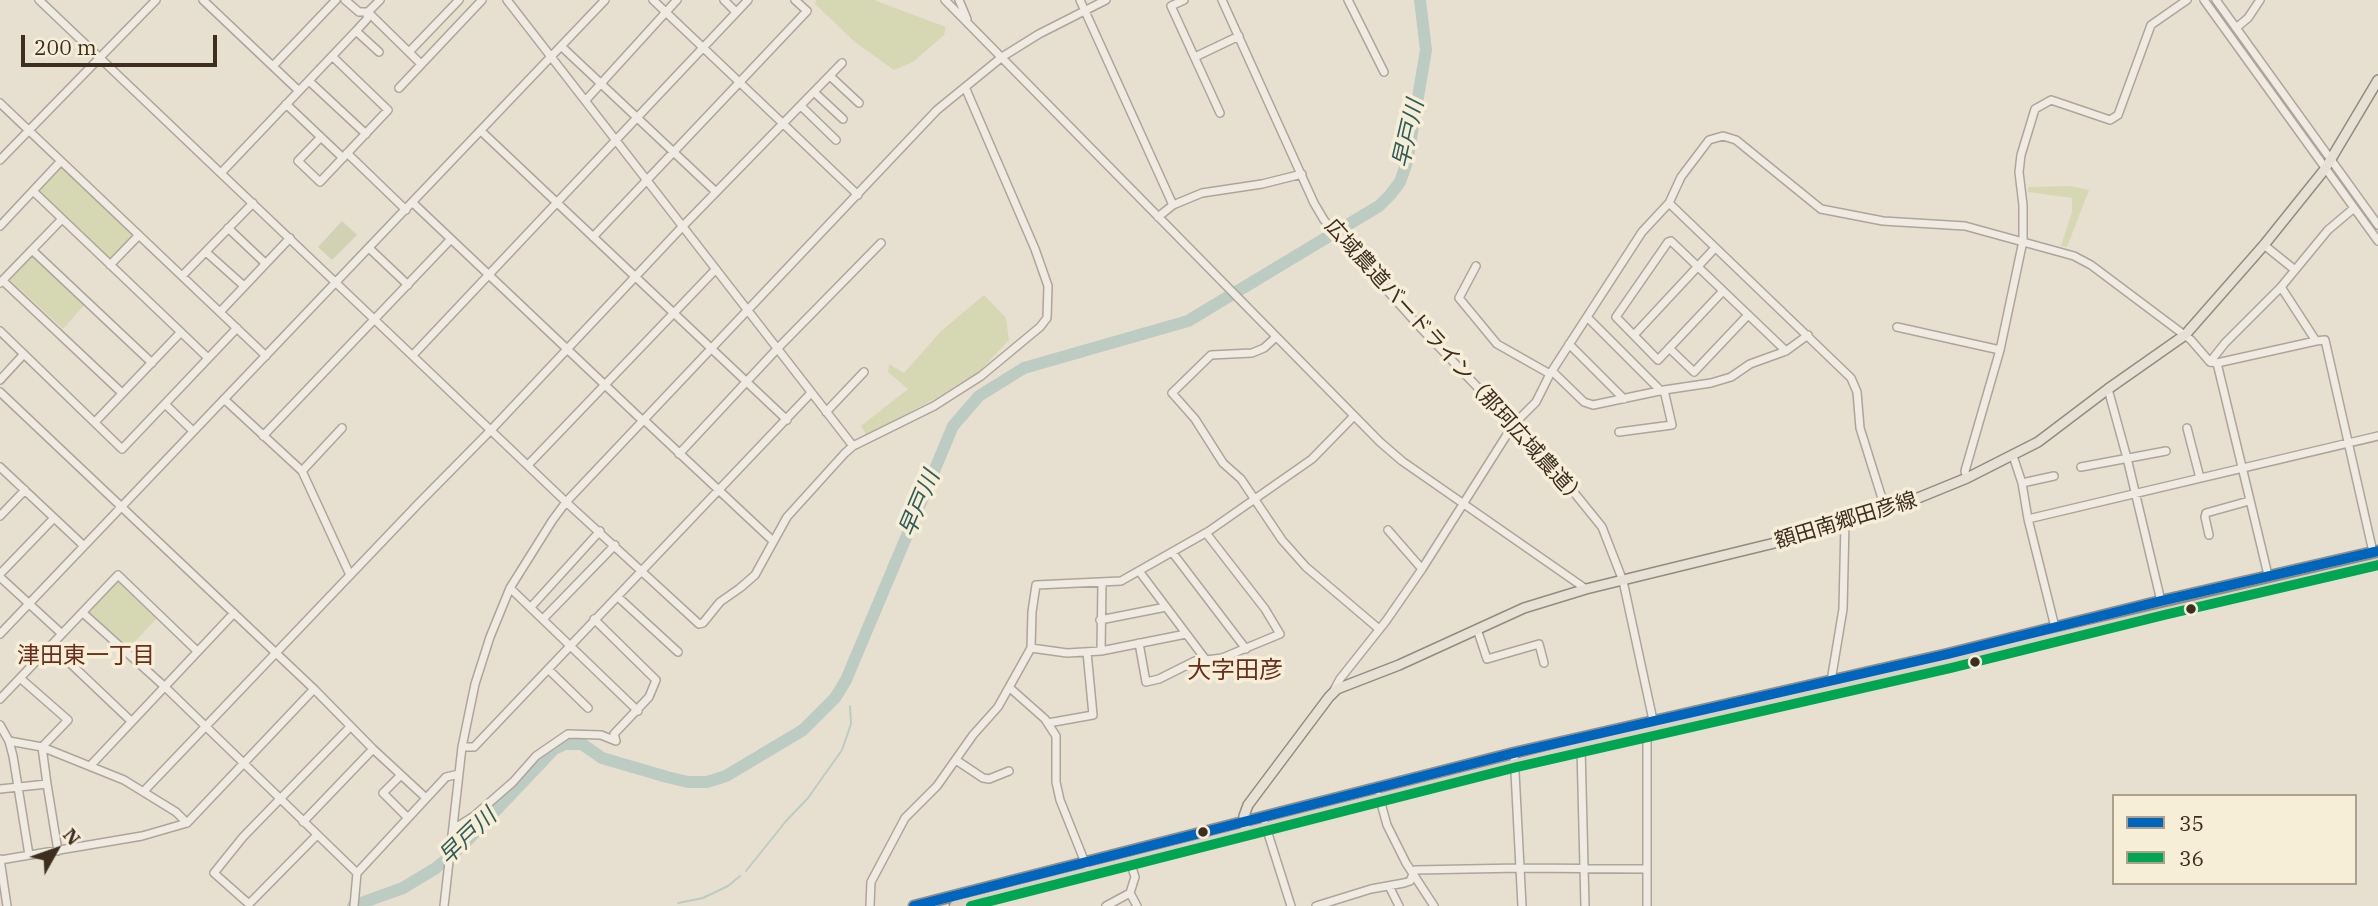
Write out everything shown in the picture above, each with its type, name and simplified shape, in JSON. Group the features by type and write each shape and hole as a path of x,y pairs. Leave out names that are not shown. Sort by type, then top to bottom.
{"highway":[{"path":"955,906 1087,867 1514,759 1653,720 1831,681 2376,551"},
{"path":"1514,759 1647,734 2378,563"},
{"path":"1087,867 1130,861 1245,827"},
{"path":"914,906 977,899"}],"main road":[{"name":"額田南郷田彦線","path":"1245,827 1248,805 1333,692 1524,608 1586,589 1791,539 1886,511 1967,478 2038,442 2185,335 2264,245 2325,169 2378,80"}],"street":[{"path":"39,0 566,502 699,624 704,623 720,601 755,575 787,517 853,446 934,406 981,376 1040,327 1046,318 1048,286 1035,249 965,87"},
{"path":"0,160 156,0"},
{"path":"273,66 336,0"},
{"path":"345,0 359,12 368,12 421,64"},
{"path":"409,52 459,0"},
{"path":"399,88 481,0"},
{"path":"507,0 853,446"},
{"path":"515,7 521,0"},
{"path":"653,0 858,195"},
{"path":"586,100 677,0"},
{"path":"724,0 736,12"},
{"path":"413,355 748,0"},
{"path":"593,237 807,11 795,0"},
{"path":"945,0 1354,416 1402,461 1586,589"},
{"path":"959,0 973,28"},
{"path":"1080,0 1173,205"},
{"path":"444,906 462,747 480,666 510,588 566,502 937,110 1002,57 1039,34 1106,0"},
{"path":"1184,0 1171,6 1220,113"},
{"name":"広域農道バードライン（那珂広域農道）","path":"1223,0 1324,220 1418,325 1551,464 1602,527 1623,581 1653,720"},
{"path":"1348,0 1384,72"},
{"path":"1967,478 1965,471 2000,350 2022,241 2023,205 2019,172 2021,155 2035,109 2052,100 2110,120 2118,114 2151,25 2187,0"},
{"path":"2204,0 2378,241"},
{"path":"2216,0 2377,223"},
{"path":"2236,28 2248,18 2259,0"},
{"path":"206,1 299,91"},
{"path":"221,173 367,19 375,2"},
{"path":"0,634 413,203 601,2"},
{"path":"356,31 379,52"},
{"path":"1195,57 1239,36"},
{"path":"561,46 716,192"},
{"path":"321,137 298,161 320,182 388,110 332,57"},
{"path":"144,791 842,62"},
{"path":"830,76 859,103"},
{"path":"309,81 366,134"},
{"path":"814,92 843,119"},
{"path":"0,103 266,356"},
{"path":"286,104 406,210"},
{"path":"801,106 836,140"},
{"path":"481,131 787,420"},
{"path":"1333,692 1422,569 1513,425 1536,402 1551,372 1642,232 1668,203 1681,177 1709,140 1723,136 1736,140 1821,209 1884,221 1965,226 2074,256 2091,265 2185,335 2214,363 2269,575"},
{"path":"0,226 61,161"},
{"path":"1158,217 1173,205 1202,193 1262,184 1302,173"},
{"path":"33,191 208,358"},
{"path":"183,276 253,203"},
{"path":"413,203 773,541"},
{"path":"1668,203 1808,335 1855,384 1859,400 1860,428 1886,511"},
{"path":"2214,363 2225,342 2281,287 2328,230 2354,208"},
{"path":"62,219 1,282 122,394"},
{"path":"228,228 265,263"},
{"path":"110,265 139,235"},
{"path":"219,312 290,238"},
{"path":"264,436 451,239"},
{"path":"1723,291 1658,360 1616,317 1668,242 1671,242 1698,267 1786,351"},
{"path":"680,454 777,349 881,243"},
{"path":"2264,245 2295,270"},
{"path":"369,248 408,285"},
{"path":"1634,335 1715,248"},
{"path":"33,250 152,362"},
{"path":"205,253 244,286"},
{"path":"1476,266 1460,298 1497,344 1551,372 1584,402 1593,405 1731,377 1750,364 1786,351 1808,335"},
{"path":"528,465 716,269"},
{"path":"2281,287 2316,341"},
{"path":"1669,348 1694,372 1748,315"},
{"path":"1587,317 1662,390 1672,425 1619,432"},
{"path":"1898,327 2000,350"},
{"path":"0,331 122,449 237,328"},
{"path":"94,422 181,332"},
{"path":"1276,337 1264,348 1252,353 1211,355 1172,393 1195,419 1223,463 1241,479 1282,540 1306,568 1379,629"},
{"path":"2214,363 2325,340 2376,551"},
{"path":"1569,344 1624,399"},
{"path":"0,380 24,354"},
{"path":"826,412 864,372"},
{"path":"2108,389 2161,601"},
{"path":"0,392 314,688 350,727 426,798"},
{"path":"462,747 474,747 811,393"},
{"path":"224,399 302,471 350,575"},
{"path":"164,404 193,431"},
{"path":"870,906 871,882 905,818 937,786 973,734 998,707 1031,649 1036,585 1121,582 1206,533 1312,458 1354,416"},
{"path":"302,471 342,428"},
{"path":"2187,428 2200,478"},
{"path":"2028,519 2378,436"},
{"path":"2081,467 2166,452"},
{"path":"2013,456 2022,483 2028,519 2055,627"},
{"path":"0,467 84,545"},
{"path":"2022,483 2054,476"},
{"path":"0,516 25,490"},
{"path":"2209,535 2206,513 2249,501"},
{"path":"54,518 0,576 62,634"},
{"path":"1831,681 1843,609 1845,523"},
{"path":"1388,530 1422,569"},
{"path":"531,607 600,531"},
{"path":"1139,643 1146,682 1159,679 1195,661 1222,658 1280,634 1265,609 1206,533"},
{"path":"544,618 615,545"},
{"path":"1172,552 1245,649"},
{"path":"1139,571 1206,660"},
{"path":"0,699 118,575 197,651"},
{"path":"1101,651 1102,583"},
{"path":"510,588 638,711"},
{"path":"618,597 678,652"},
{"path":"1100,620 1166,607"},
{"path":"83,613 206,726 357,873"},
{"path":"91,765 234,613"},
{"path":"452,830 474,816 513,782 536,756 568,734 601,735 616,741 614,734 649,697 656,680 594,619"},
{"path":"1476,629 1488,659 1539,645 1544,663"},
{"path":"1031,649 1067,653 1101,651 1186,634"},
{"path":"51,645 131,721"},
{"path":"1048,723 1093,715 1087,652"},
{"path":"548,669 588,708"},
{"path":"20,678 68,720 42,747"},
{"path":"7,906 0,859 142,836 187,823 314,688"},
{"path":"1010,688 1032,706 1056,736 1056,782 1060,800 1087,867"},
{"path":"1647,906 1647,734 1653,720"},
{"path":"0,724 9,741 29,855"},
{"path":"317,835 249,904 214,873 243,837 282,800 350,727"},
{"path":"9,741 42,747 91,765 144,791 176,812 187,823"},
{"path":"42,747 58,851"},
{"path":"1581,748 1585,906"},
{"path":"303,822 373,749"},
{"path":"1514,759 1522,906"},
{"path":"956,760 983,778 989,779 1009,771"},
{"path":"354,906 357,873 446,777 459,774"},
{"path":"400,776 383,793 407,817"},
{"path":"0,789 47,784"},
{"path":"1378,793 1387,825 1413,876 1434,906"},
{"path":"1264,822 1291,906"},
{"path":"1106,906 1130,893 1135,882 1130,861"},
{"path":"1316,906 1410,881 1415,870 1647,869"},
{"path":"1388,886 1399,906"},
{"path":"1130,893 1136,906"}],"green space":[{"path":"816,0 874,0 946,27 944,35 913,62 894,70 855,42 815,4"},
{"path":"60,166 134,234 111,260 36,190"},
{"path":"2071,186 2089,190 2067,247 2061,246 2072,212 2072,198 2028,192 2028,187"},
{"path":"342,221 357,235 332,260 318,247"},
{"path":"32,253 86,303 63,329 8,278"},
{"path":"984,295 1006,318 1009,340 979,372 866,435 861,426 908,389 888,372 889,364 904,373 941,331"},
{"path":"118,579 158,617 129,648 88,611"}],"waterway":[{"name":"早戸川","path":"353,906 403,888 436,868 463,845 554,749 565,744 582,744 602,758 667,777 688,782 707,782 726,776 803,730 835,698 846,680 953,426 979,396 1024,368 1188,321 1379,206 1390,195 1400,182 1407,162 1426,50 1420,0"},
{"path":"746,871 808,798 842,750 851,724 850,706"},
{"path":"678,903 703,898 728,886 740,876"}],"transit line":[{"name":"35","path":"914,906 1514,753 1948,654 2378,551"},
{"name":"36","path":"971,906 1517,767 1951,668 2378,565"}],"district":[{"name":"津田東一丁目","path":"86,656"},
{"name":"大字田彦","path":"1235,671"}]}
